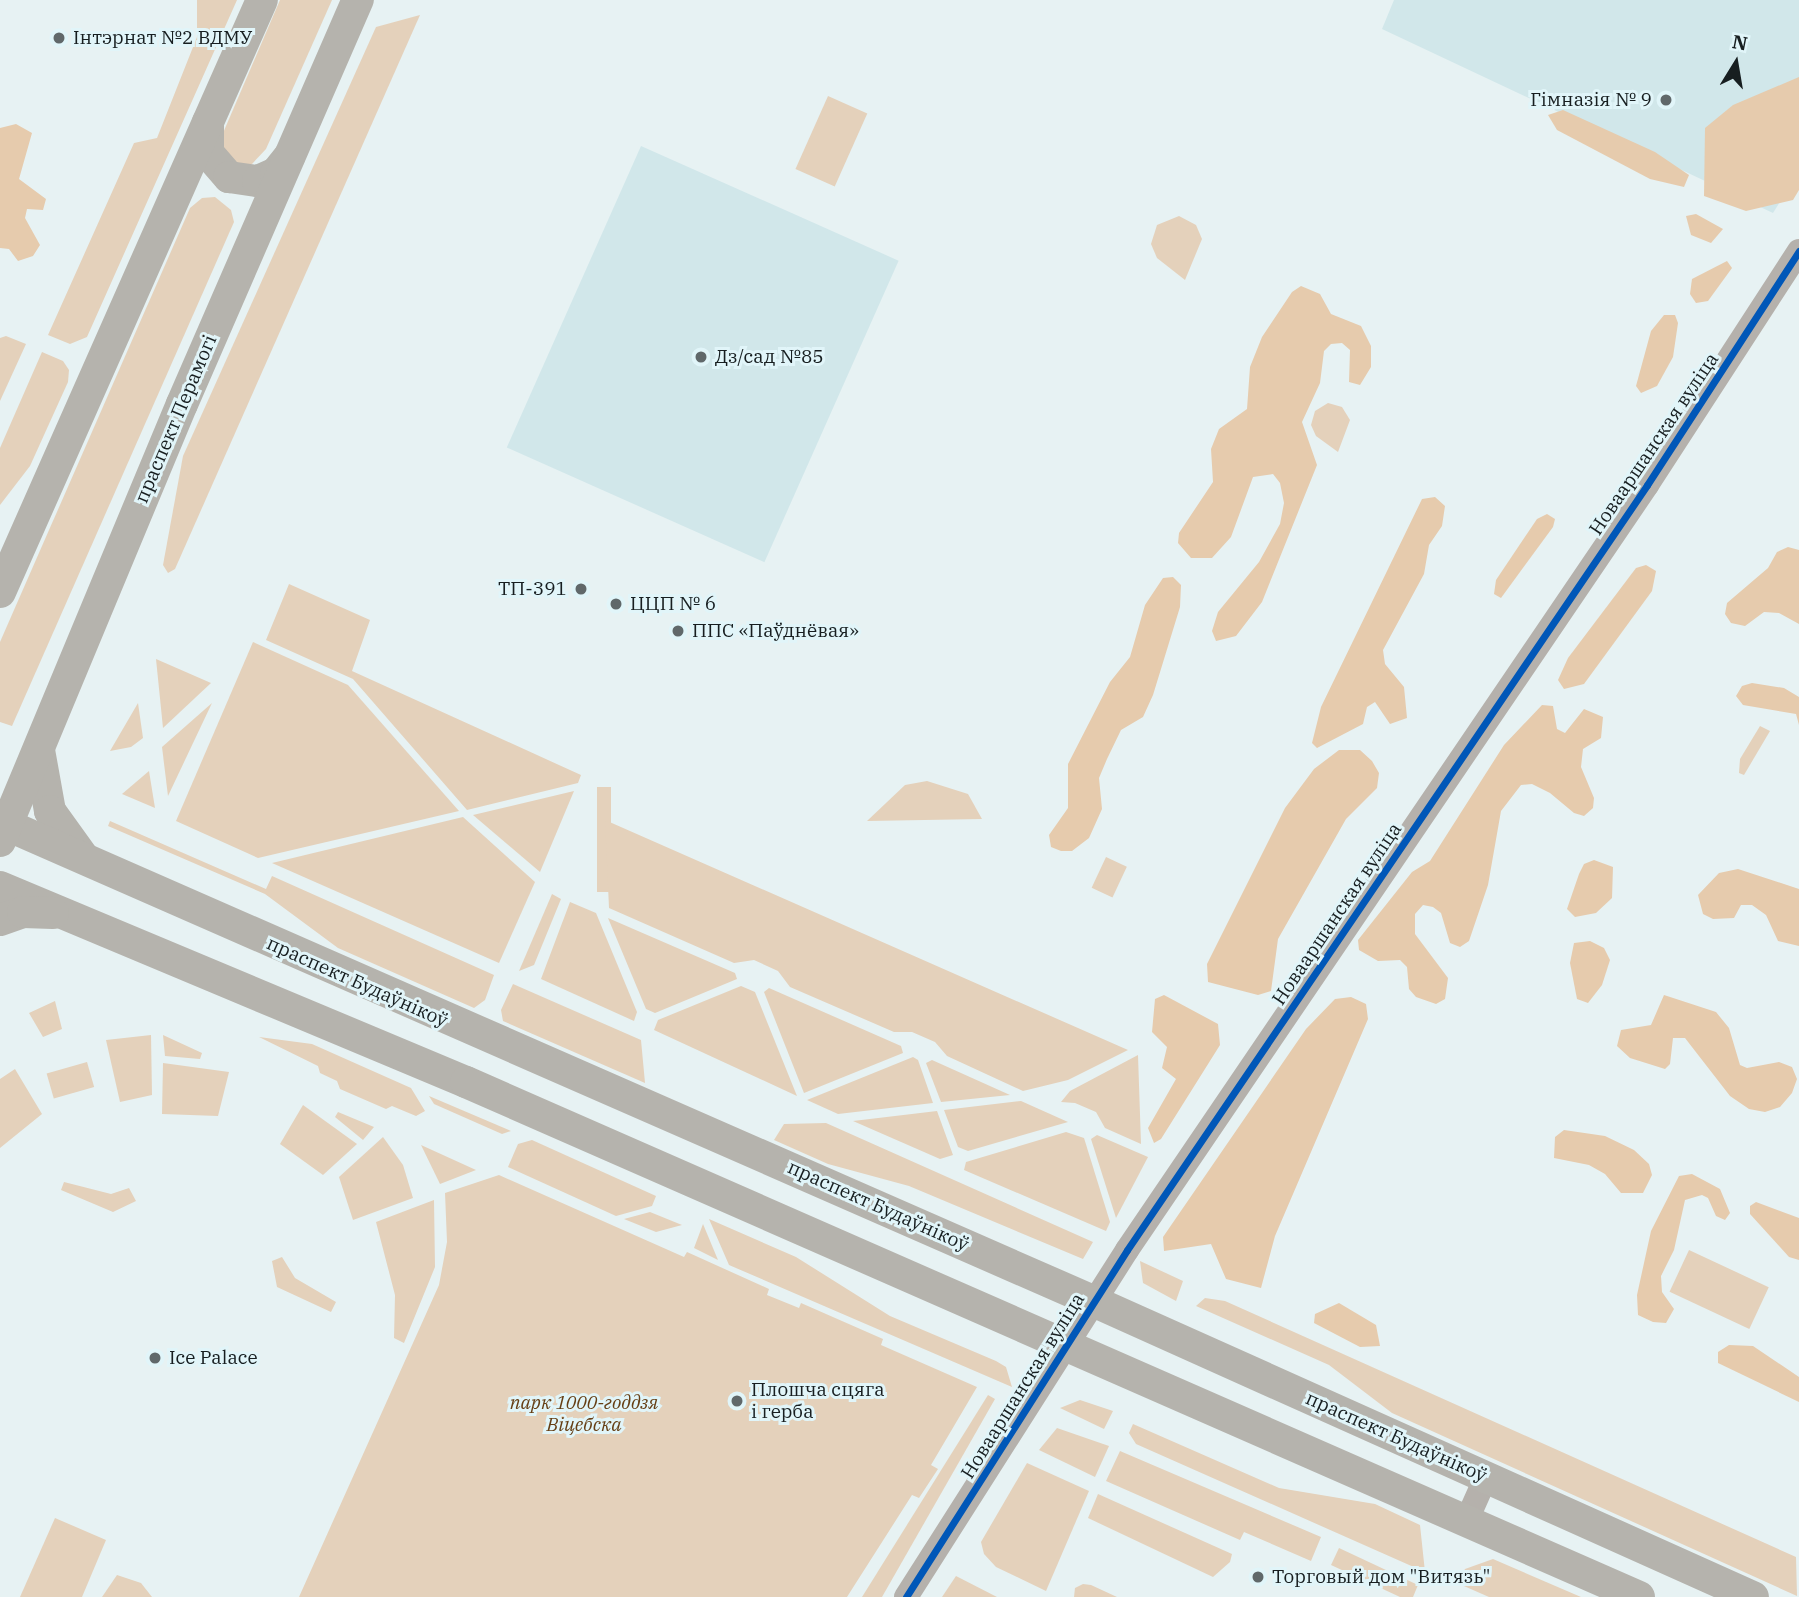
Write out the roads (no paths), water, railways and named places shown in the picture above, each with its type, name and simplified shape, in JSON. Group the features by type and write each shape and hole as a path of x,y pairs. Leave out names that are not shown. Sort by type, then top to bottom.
{"main road":[{"path":"0,592 262,0"},
{"name":"праспект Перамогі","path":"2,829 39,750 252,243 358,0"},
{"path":"208,121 208,153 229,177 258,181 276,173 289,157"},
{"path":"171,205 195,187 224,188 249,210 252,243"},
{"path":"39,750 50,811 86,861"},
{"name":"праспект Будаўнікоў","path":"2,829 86,861 1095,1302 1753,1597"},
{"path":"0,887 466,1082 1067,1349 1639,1597"},
{"path":"0,920 23,912 65,914"}],"street":[{"name":"Новааршанская вуліца","path":"906,1597 1095,1302 1647,485 1799,251"},
{"path":"1466,1522 1486,1477"}],"place":[{"name":"Інтэрнат №2 ВДМУ","path":"59,38"},
{"name":"Гімназія № 9","path":"1666,100"},
{"name":"Дз/сад №85","path":"701,357"},
{"name":"ТП-391","path":"581,589"},
{"name":"ЦЦП № 6","path":"616,604"},
{"name":"ППС «Паўднёвая»","path":"678,631"},
{"name":"Ice Palace","path":"155,1358"},
{"name":"Плошча сцяга і герба","path":"737,1401"},
{"name":"Торговый дом \"Витязь\"","path":"1258,1577"}],"park label":[{"name":"парк 1000-годдзя Віцебска","path":"584,1414"}]}
